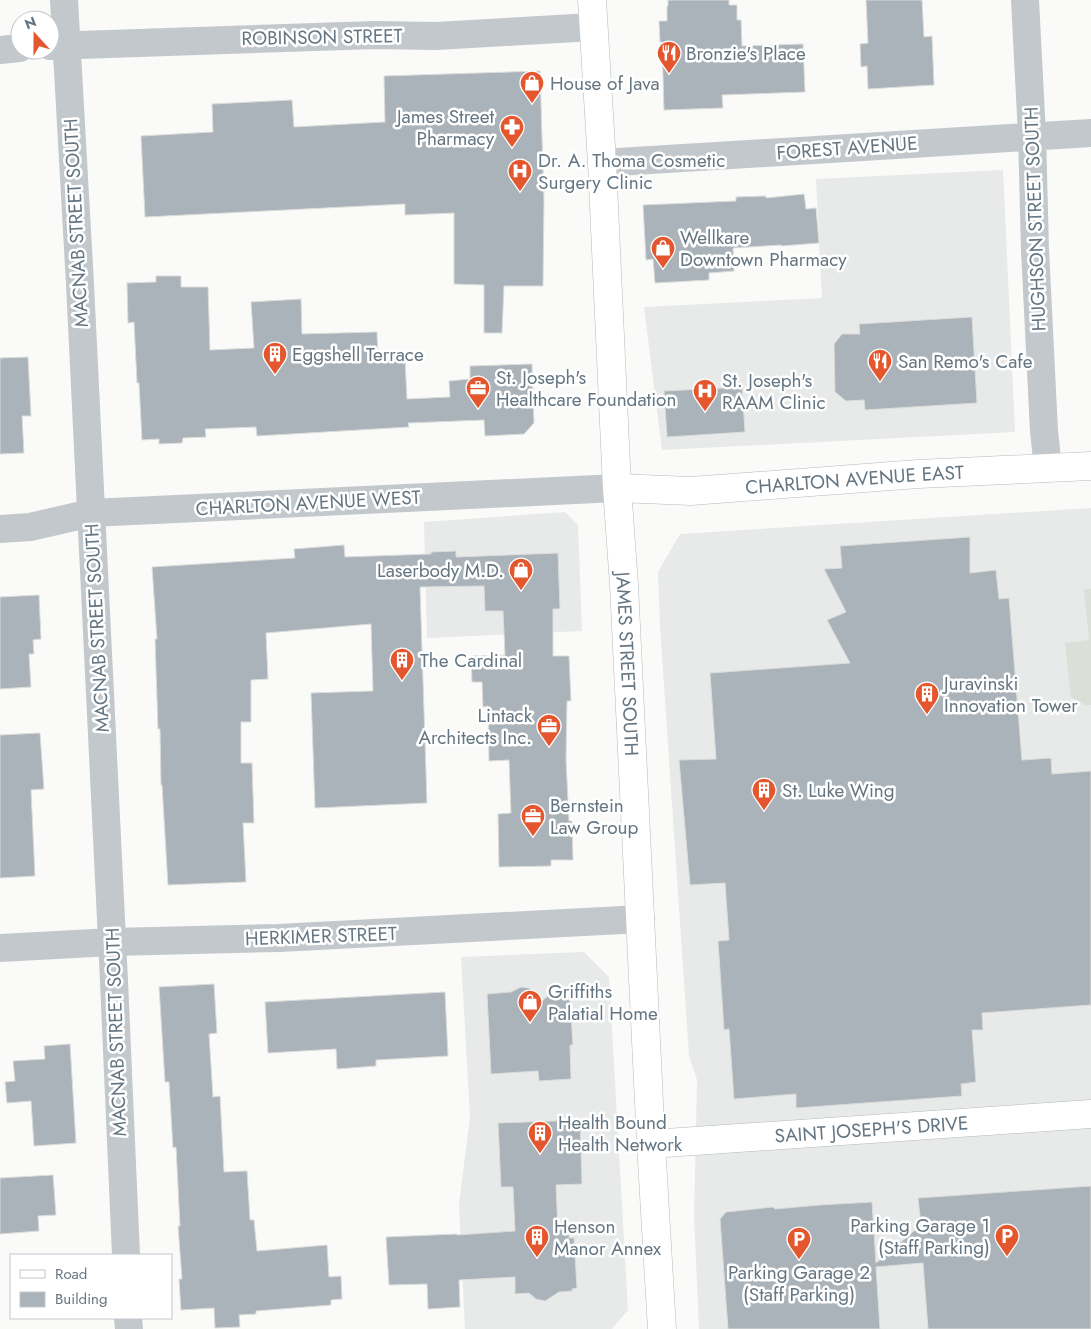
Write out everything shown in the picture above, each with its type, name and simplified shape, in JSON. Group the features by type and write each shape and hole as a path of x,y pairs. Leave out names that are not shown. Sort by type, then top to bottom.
{"main road":[{"name":"JAMES STREET SOUTH","path":"592,0 662,1329"},
{"name":"CHARLTON AVENUE EAST","path":"617,488 691,491 918,474 1091,466"},
{"name":"SAINT JOSEPH'S DRIVE","path":"651,1144 1091,1114"}],"street":[{"name":"MACNAB STREET SOUTH","path":"60,31 64,0"},
{"name":"HUGHSON STREET SOUTH","path":"1025,0 1032,136 1034,250 1044,431 1048,468"},
{"name":"ROBINSON STREET","path":"60,46 375,35 436,36 593,27"},
{"name":"MACNAB STREET SOUTH","path":"59,60 80,284 126,1254"},
{"name":"FOREST AVENUE","path":"602,163 1091,133"},
{"name":"CHARLTON AVENUE WEST","path":"0,529 30,527 91,513 617,488"},
{"name":"HERKIMER STREET","path":"0,948 112,942 279,938 641,919"}],"shaded area":[{"path":"1003,170 1015,432 662,450 644,307 822,298 816,179"},
{"path":"1091,508 1091,1329 699,1329 694,1218 697,1080 689,1056 658,572 680,534"},
{"path":"565,512 578,525 582,631 427,638 424,522"},
{"path":"1084,589 1091,589 1091,705 1085,705 1071,697 1065,643 1089,640"},
{"path":"584,952 609,977 628,1310 612,1329 465,1329 459,1204 470,1117 461,957"}],"building":[{"path":"668,0 729,0 729,5 737,5 737,20 741,20 742,46 803,44 805,92 722,95 723,108 664,110 662,42 660,42 659,21 667,21"},
{"path":"866,0 922,0 924,37 932,36 934,85 868,89 867,66 861,67 860,44 868,43"},
{"path":"540,71 544,201 543,286 504,286 502,333 484,333 484,285 454,284 454,213 405,215 405,204 145,217 141,136 213,132 212,104 292,100 294,127 385,122 384,76"},
{"path":"804,194 806,209 816,208 819,243 733,248 734,271 709,273 709,280 655,283 653,259 646,260 643,205 736,201 736,197 766,196 766,198"},
{"path":"156,276 181,276 181,287 208,287 210,350 254,348 251,302 301,299 302,334 377,332 378,360 405,359 407,399 450,397 449,381 470,379 470,366 532,364 534,423 524,434 485,436 484,420 408,423 409,427 257,436 256,427 205,429 206,437 183,438 182,443 159,444 159,439 142,440 134,322 128,323 127,283 156,282"},
{"path":"972,317 977,403 865,410 864,400 846,401 835,392 834,344 842,334 860,334 859,324"},
{"path":"28,357 31,416 22,416 24,453 0,454 0,358"},
{"path":"742,387 745,432 667,437 664,391"},
{"path":"970,537 970,573 996,570 999,599 1009,598 1022,760 1051,758 1052,774 1091,771 1091,1005 982,1013 983,1030 972,1030 976,1082 961,1084 962,1096 796,1108 796,1094 734,1099 729,1029 724,1030 718,941 729,940 725,883 690,885 679,760 716,759 710,673 850,663 827,620 846,612 824,569 842,568 840,546"},
{"path":"344,545 345,557 431,554 431,552 456,551 456,557 558,553 560,609 553,609 553,656 569,656 571,701 567,701 566,759 569,821 572,821 573,860 551,860 551,866 499,867 498,814 511,813 509,760 489,761 488,706 483,707 482,682 472,682 471,656 505,655 503,611 485,611 484,586 420,587 427,803 315,808 311,693 373,691 371,624 266,633 268,679 251,680 251,722 241,722 241,763 252,763 254,823 243,823 246,882 168,885 161,785 160,729 158,729 155,639 157,639 152,567 295,558 294,549"},
{"path":"39,595 41,639 33,640 34,654 29,654 31,687 0,689 0,597"},
{"path":"40,733 44,789 31,790 35,876 0,878 0,735"},
{"path":"214,984 217,1033 209,1034 213,1097 220,1096 224,1172 247,1171 250,1220 254,1220 257,1251 327,1245 329,1277 341,1276 342,1299 331,1300 331,1305 256,1311 256,1314 239,1315 240,1327 215,1328 214,1308 181,1310 179,1279 182,1279 178,1226 180,1226 176,1147 173,1148 169,1082 165,1082 159,987"},
{"name":"Griffiths Palatial Home","path":"521,987 529,988 542,1001 556,989 570,1001 573,1045 570,1045 571,1079 539,1081 538,1071 491,1074 487,994 511,992"},
{"path":"445,992 448,1056 376,1060 376,1066 337,1069 336,1049 268,1053 265,1002"},
{"path":"70,1044 76,1143 34,1146 31,1101 7,1103 5,1082 15,1081 13,1061 45,1059 44,1046"},
{"path":"580,1120 582,1184 556,1185 558,1230 569,1229 569,1238 574,1238 577,1288 572,1289 572,1291 559,1292 545,1301 536,1299 529,1293 515,1294 515,1277 459,1280 460,1307 428,1309 427,1284 389,1285 386,1237 515,1231 513,1187 501,1187 498,1123"},
{"path":"53,1175 56,1215 38,1216 39,1231 0,1234 0,1178"},
{"path":"1091,1186 1091,1329 928,1329 923,1263 876,1267 880,1329 728,1329 720,1219 726,1212 773,1207 775,1209 872,1202 876,1263 921,1225 918,1198"}],"place":[{"name":"Bronzie's Place","path":"669,74"},
{"name":"House of Java","path":"532,104"},
{"name":"James Street Pharmacy","path":"512,148"},
{"name":"Dr. A. Thoma Cosmetic Surgery Clinic","path":"520,192"},
{"name":"Wellkare Downtown Pharmacy","path":"663,269"},
{"name":"Eggshell Terrace","path":"275,375"},
{"name":"San Remo's Cafe","path":"880,382"},
{"name":"St. Joseph's Healthcare Foundation","path":"478,409"},
{"name":"St. Joseph's RAAM Clinic","path":"705,412"},
{"name":"Laserbody M.D.","path":"521,591"},
{"name":"The Cardinal","path":"402,681"},
{"name":"Juravinski Innovation Tower","path":"927,715"},
{"name":"Lintack Architects Inc.","path":"549,747"},
{"name":"St. Luke Wing","path":"764,811"},
{"name":"Bernstein Law Group","path":"533,837"},
{"name":"Griffiths Palatial Home","path":"530,1023"},
{"name":"Health Bound Health Network","path":"540,1154"},
{"name":"Parking Garage 1 (Staff Parking)","path":"1007,1257"},
{"name":"Henson Manor Annex","path":"537,1258"},
{"name":"Parking Garage 2 (Staff Parking)","path":"799,1260"}]}
